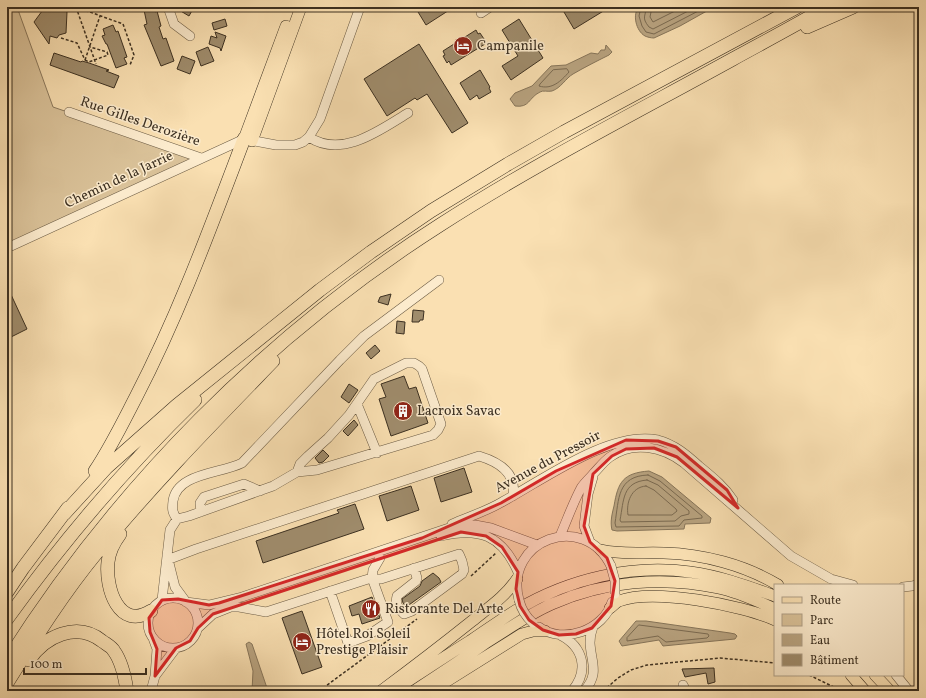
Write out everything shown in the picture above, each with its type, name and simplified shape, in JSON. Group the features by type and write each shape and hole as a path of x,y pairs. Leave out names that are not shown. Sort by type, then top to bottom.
{"highway":[{"path":"64,514 106,468 176,406 320,290 371,252 431,211 508,164 564,132 797,7"},
{"path":"7,662 60,583 132,492 193,426 276,348 313,316 380,265 440,225 508,183 827,7"},
{"path":"767,40 790,35 853,7"},
{"path":"7,592 108,452 153,364 196,266 248,140"},
{"path":"7,683 56,608 98,551 171,468 275,359 307,330 313,316"},
{"path":"7,619 38,577 116,482 181,414 255,342"},
{"path":"152,611 144,616 133,616 122,610 112,598 108,580 108,564 110,552 118,536 171,468"},
{"path":"8,691 33,654 53,637 75,631 96,636 114,650 125,675 127,691"}],"main road":[{"path":"248,140 293,7"},
{"path":"248,140 301,7"},
{"path":"601,550 622,553 665,553 720,561 746,570 776,584"},
{"path":"394,691 519,609 546,595 575,584 600,577 633,571 661,570 690,572 719,577 774,596"},
{"path":"381,691 429,656 499,600 512,587 517,576"},
{"path":"414,691 525,619 552,604 603,587 626,583 689,583 719,588 745,596 774,609"},
{"path":"610,608 618,601 641,596 668,597 696,599 748,610 774,620"},
{"path":"432,691 522,634 533,631 545,631"},
{"path":"851,676 865,691"},
{"path":"860,676 874,691"},
{"path":"876,676 890,691"}],"street":[{"path":"168,7 174,24 190,36"},
{"path":"248,140 276,145 295,145 303,142 309,137 320,119 360,7"},
{"path":"481,13 490,7"},
{"name":"Rue Gilles Derozière","path":"69,112 201,158"},
{"path":"309,137 318,143 336,145 352,144 408,113"},
{"name":"Chemin de la Jarrie","path":"7,248 201,158 248,140"},
{"path":"177,518 172,509 174,496 176,491 181,486 190,480 234,467 242,463 364,336 439,280"},
{"path":"162,600 170,530 177,518 200,512 260,491 273,486 297,472 317,470 433,435 438,430 440,424 422,369 414,363 406,363 374,379 357,404 328,438 304,460 297,472"},
{"path":"357,404 377,453"},
{"name":"Avenue du Pressoir","path":"422,538 501,503 585,456 626,440 658,440 676,447 727,490 738,508"},
{"name":"Avenue du Pressoir","path":"560,536 582,487 602,464 612,456 626,449 640,447 661,450 670,453 684,463 738,508 791,556 831,579 844,584"},
{"path":"167,558 479,456 492,460 502,466 513,479 513,496"},
{"path":"590,542 584,526 588,494 593,474"},
{"path":"200,512 200,503 204,497 244,484 260,491"},
{"path":"151,691 155,676 157,648 148,625 154,606 162,600 170,598 209,605 242,597 455,526 475,525 491,528 537,545"},
{"path":"198,628 213,614 229,607 380,558 441,536 461,532 473,532 486,536 495,541 513,560 517,576"},
{"path":"559,635 576,634 593,627 604,617 610,608 615,594 615,581 607,558 601,550 590,542 577,537 560,536 537,545 525,557 517,576 516,589 520,606 529,620 545,631 570,640 580,653 582,660 582,675 572,691"},
{"path":"229,607 239,607 266,612 372,578 381,579 414,568 459,554 464,570 462,574 412,611 404,614 399,609 396,602 397,596 416,581 417,578 414,568"},
{"path":"153,638 164,646 176,648 184,646 190,641 198,628 196,613 192,606 186,602 175,587 167,558"},
{"path":"330,591 348,643 367,636 388,622 372,578 372,570 380,558"},
{"path":"584,691 592,678 594,664 590,645 593,627"},
{"path":"155,676 176,648"},
{"path":"897,676 909,691"}],"path":[{"path":"76,7 123,24 134,55 130,65"},
{"path":"76,7 96,64"},
{"path":"85,60 100,15"},
{"path":"61,38 77,43 85,60 89,62 108,55 107,52 90,47"},
{"path":"470,577 502,547"},
{"path":"319,691 418,618"},
{"path":"603,691 618,678 631,670 647,665 720,658 774,663"},
{"path":"811,676 842,691"}],"highlighted area":[{"path":"626,440 658,441 676,447 727,490 738,508 677,457 654,448 626,449 612,456 593,474 584,526 590,542 607,558 615,581 611,606 592,628 576,634 559,635 543,630 529,620 520,606 516,589 518,572 502,547 486,536 461,532 213,614 198,628 190,641 176,648 155,676 157,649 150,632 149,618 162,600 178,599 209,605 219,603 422,538 501,503 556,471"}],"green space":[{"path":"7,7 17,7 53,107 201,158 7,248"}],"water":[{"path":"639,7 714,7 680,26 654,38 642,34 637,26 635,18"},
{"path":"606,45 612,52 609,55 573,74 555,90 543,91 536,94 524,106 515,106 510,99 515,93 532,86 551,66 566,65 591,53 598,54 601,50 605,50"},
{"path":"649,471 662,477 711,518 710,523 685,524 684,529 612,530 612,515 618,491 623,480 633,474"},
{"path":"636,621 646,621 730,633 737,636 735,639 663,646 659,640 622,646 619,641"},
{"path":"249,642 252,644 268,691 252,691 253,671 246,644"}],"building":[{"path":"45,7 54,7 67,12 66,33 59,35 57,38 50,36 49,44 34,22"},
{"path":"153,7 155,12 157,11 161,26 159,27 163,39 166,38 174,61 161,66 144,25 147,24 144,10"},
{"path":"174,7 194,7 189,16"},
{"path":"415,7 454,7 426,25"},
{"path":"561,7 610,7 574,29"},
{"path":"225,19 227,26 214,30 212,23"},
{"path":"519,19 543,58 511,80 502,66 518,56 502,30"},
{"path":"113,25 116,32 118,31 127,57 124,58 127,64 116,68 107,44 102,36 105,35 103,29"},
{"path":"476,30 484,39 482,41 485,44 451,65 449,61 447,63 443,56 445,55 443,51"},
{"path":"215,32 226,36 221,51 220,48 209,44 211,36 217,38"},
{"path":"419,44 468,123 452,133 427,94 417,100 415,98 387,116 364,79"},
{"path":"208,47 214,61 201,66 196,52"},
{"path":"54,53 109,70 106,71 119,76 114,88 50,65"},
{"path":"182,56 195,61 190,74 177,69"},
{"path":"480,70 490,87 491,92 479,99 477,95 470,100 460,83"},
{"path":"7,286 27,329 7,339"},
{"path":"391,294 388,305 378,302 380,297"},
{"path":"413,310 424,311 423,320 420,320 419,322 412,322"},
{"path":"397,321 405,322 404,334 396,333"},
{"path":"375,345 380,351 371,359 366,353"},
{"name":"Lacroix Savac","path":"404,376 409,389 416,387 428,423 391,436 379,399 386,397 381,384"},
{"path":"349,384 358,390 349,403 341,397"},
{"path":"354,420 358,425 348,436 343,431"},
{"path":"323,450 329,456 323,462 319,463 315,458"},
{"path":"464,468 472,492 441,502 434,478"},
{"path":"411,486 419,510 387,521 379,496"},
{"path":"355,504 364,529 263,563 256,541 339,513 337,510"},
{"path":"433,573 441,582 406,607 402,599 420,586 422,581"},
{"path":"372,597 380,618 362,624 359,614 352,616 349,606"},
{"name":"Hôtel Roi Soleil Prestige Plaisir","path":"302,611 322,667 302,674 282,618"},
{"path":"714,668 715,682 708,684 706,673 685,677 682,669"}],"place":[{"name":"Campanile","path":"463,46"},
{"name":"Lacroix Savac","path":"403,411"},
{"name":"Ristorante Del Arte","path":"371,609"},
{"name":"Hôtel Roi Soleil Prestige Plaisir","path":"302,642"}]}
